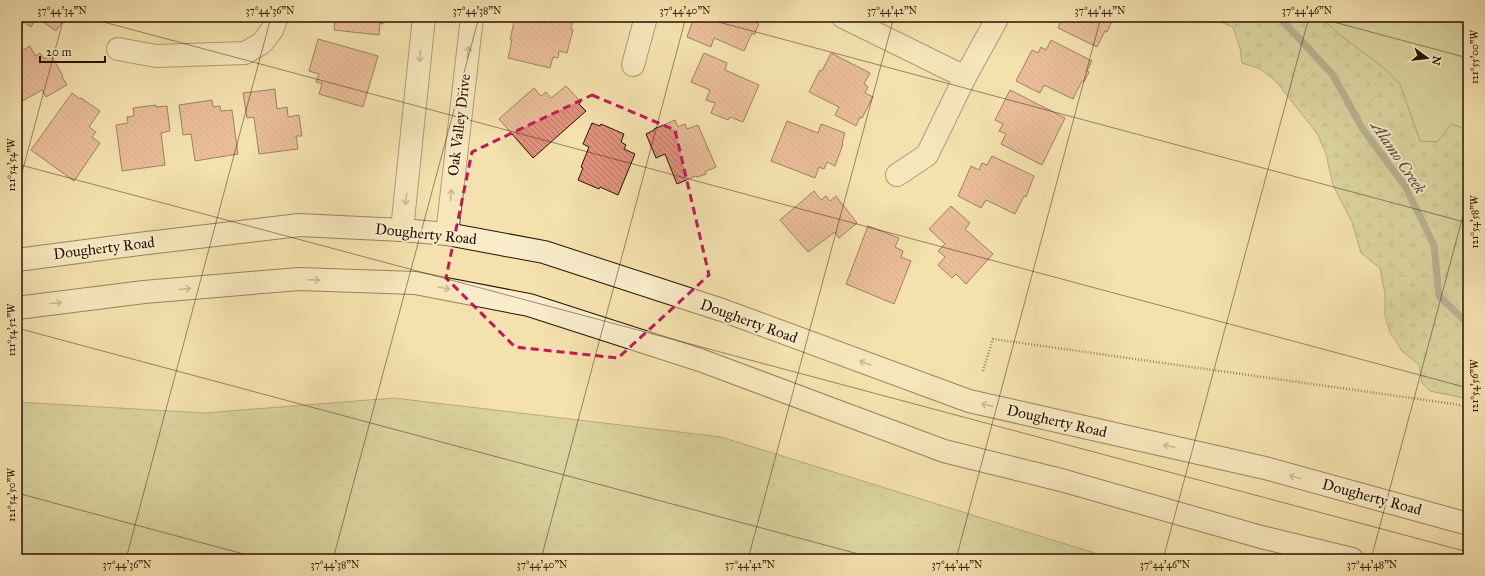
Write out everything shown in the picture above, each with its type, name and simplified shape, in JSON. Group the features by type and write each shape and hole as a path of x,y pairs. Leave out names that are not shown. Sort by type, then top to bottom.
{"main road":[{"path":"118,49 156,56 245,53 262,43 272,30 277,17"},
{"path":"402,230 424,17"},
{"name":"Oak Valley Drive","path":"447,234 472,17"},
{"path":"633,65 646,17"},
{"path":"843,17 965,77"},
{"path":"897,175 927,154 965,77 998,17"},
{"name":"Dougherty Road","path":"17,260 299,225 402,230 447,234 544,252 722,310 969,401 1265,468 1468,524"},
{"path":"17,308 144,292 299,279 415,283 529,305 700,360 944,451 1068,482 1261,537 1352,559"}],"path":[{"path":"983,371 992,339 1468,407"}],"highlighted area":[{"path":"592,95 675,130 709,275 618,358 515,347 446,278 472,152"}],"green space":[{"path":"1183,17 1321,17 1341,36 1384,68 1400,84 1420,141 1437,142 1452,124 1468,130 1466,148 1468,165 1468,399 1430,391 1422,383 1419,365 1402,351 1390,332 1385,316 1385,294 1380,268 1361,253 1352,222 1333,185 1326,154 1318,135 1274,79 1258,68 1242,63 1240,48 1233,27 1213,19 1198,21"},
{"path":"1321,17 1468,17 1468,130 1452,124 1437,142 1420,141 1400,84 1384,68 1341,36"},
{"path":"394,398 721,437 1114,559 17,559 17,402 204,413"}],"building":[{"path":"17,17 66,17 56,31 37,18 31,27 24,22 19,29 17,28"},
{"path":"335,17 383,17 383,24 380,23 379,35 334,30"},
{"path":"515,17 533,21 534,19 549,22 550,17 573,20 571,29 573,30 567,53 559,51 558,58 553,57 550,68 508,58"},
{"path":"694,17 760,17 757,23 759,24 754,35 752,33 744,51 714,38 711,47 687,37"},
{"path":"1059,17 1114,17 1107,32 1105,31 1097,47 1058,28 1062,18"},
{"path":"318,39 378,56 363,107 319,94 322,84 316,82 319,74 309,71"},
{"path":"1051,40 1092,61 1084,82 1082,81 1073,99 1044,85 1040,93 1016,81 1032,50 1038,53 1041,47 1046,50"},
{"path":"30,46 35,56 40,53 44,59 51,55 67,85 46,97 42,90 17,104 17,54"},
{"path":"704,53 727,63 725,70 759,85 743,122 730,117 728,120 711,113 715,103 706,100 710,90 691,82"},
{"path":"831,53 870,73 864,84 868,87 865,93 873,97 856,126 835,115 839,107 809,92 820,70 822,71"},
{"path":"566,86 581,102 579,104 586,111 533,158 499,119 534,88 541,96 546,92 551,98"},
{"path":"275,89 277,109 287,107 288,117 299,115 302,136 296,136 298,149 259,154 254,117 247,118 243,93"},
{"path":"1010,90 1065,118 1042,165 1001,144 1006,134 999,131 1003,124 995,120"},
{"path":"72,93 100,111 89,127 96,132 92,137 100,143 74,181 31,150"},
{"path":"212,100 213,107 220,106 221,111 232,110 238,154 195,161 191,134 183,135 179,105"},
{"path":"156,105 156,107 167,106 170,131 161,133 165,165 122,171 116,125 128,123 127,117 134,116 133,108"},
{"path":"675,120 678,127 685,124 687,129 698,125 716,167 705,172 706,174 696,176 677,184 665,154 656,158 646,134"},
{"path":"787,121 818,133 821,124 845,133 843,144 835,166 827,162 824,169 819,167 815,178 771,161"},
{"path":"592,123 600,126 601,124 624,134 621,142 626,145 624,149 635,154 618,195 578,180 583,168 581,167 589,147 583,144"},
{"path":"992,156 1034,176 1026,197 1024,196 1015,214 986,200 981,208 958,196 971,166 979,170 982,163 987,165"},
{"path":"814,191 821,200 826,196 830,201 836,196 857,223 839,238 835,232 808,252 780,220"},
{"path":"951,206 970,223 965,229 993,254 966,284 956,274 952,278 938,265 945,257 938,251 945,244 929,229"},
{"path":"868,226 899,238 895,247 903,251 901,257 911,261 894,304 846,284"}],"waterway":[{"name":"Alamo Creek","path":"1279,17 1333,75 1362,128 1405,186 1434,245 1439,296 1468,324"}]}
